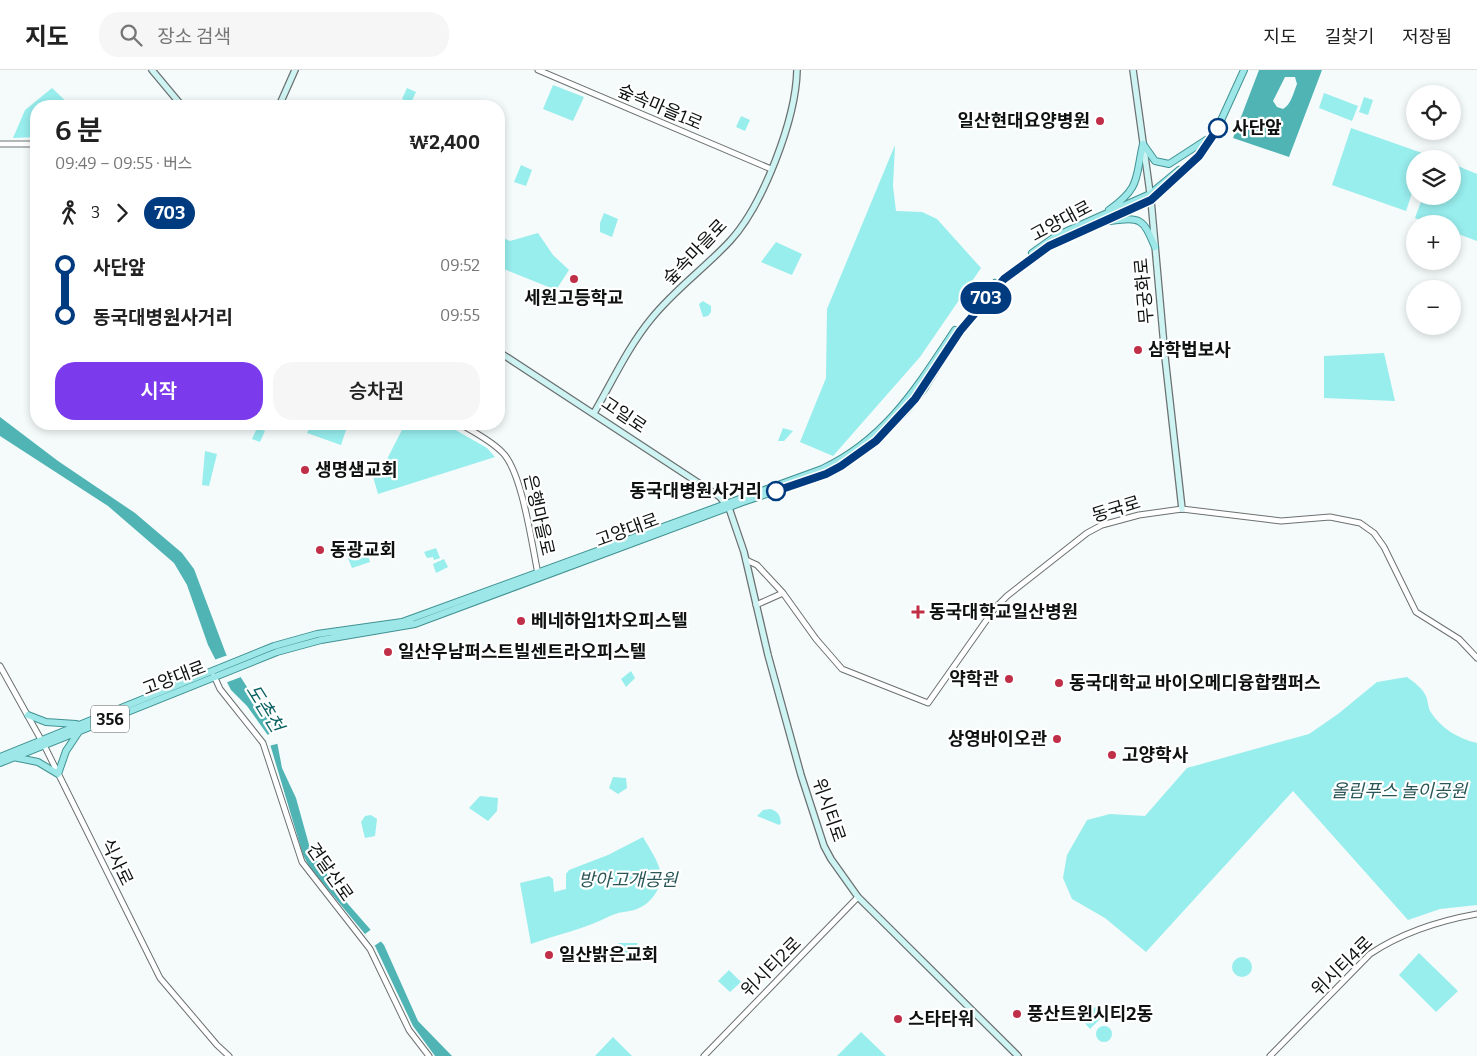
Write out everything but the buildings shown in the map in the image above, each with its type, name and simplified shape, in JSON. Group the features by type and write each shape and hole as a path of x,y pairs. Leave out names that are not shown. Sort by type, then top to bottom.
{"main road":[{"path":"152,70 177,100"},
{"path":"282,100 295,70"},
{"name":"숲속마을로","path":"594,413 651,319 731,239 750,212 771,169 786,132 795,100 797,70"},
{"name":"무궁화로","path":"1133,70 1151,197 1182,509"},
{"name":"고양대로","path":"1151,197 1206,140 1223,111 1240,70"},
{"name":"고양대로","path":"0,757 42,742 274,646 317,634 402,622 539,575 728,506 837,462 873,437 901,409 956,329 985,292 1045,242 1151,197 1182,173 1209,142 1227,113 1244,70"},
{"path":"1143,144 1155,161 1169,164 1206,140"},
{"path":"1100,219 1132,191 1143,144"},
{"path":"1100,219 1139,220 1146,226 1155,247"},
{"name":"고일로","path":"505,356 720,497 728,506"},
{"name":"위시티로","path":"728,506 746,560 801,775 824,846 858,897 1018,1056"},
{"name":"고양대로","path":"79,727 218,677 277,652 301,645 415,624 539,575"},
{"path":"13,757 38,762 58,774 66,751 79,727 46,722 28,715"},
{"name":"고양대로","path":"0,763 42,742"}],"street":[{"name":"숲속마을1로","path":"538,70 771,169"},
{"path":"0,144 30,144"},
{"name":"은행마을로","path":"470,430 490,442 510,460 517,479 539,575"},
{"name":"동국로","path":"746,560 757,565 783,593 816,639 842,669 928,703 995,608 1007,596 1087,533 1102,525 1139,514 1182,509 1273,520 1330,517 1357,521 1374,533 1384,547 1416,612 1459,639 1477,658"},
{"path":"756,605 783,593"},
{"name":"식사로","path":"0,666 42,742 160,978 217,1045 229,1056"},
{"name":"견달산로","path":"214,670 263,743 302,862 370,950 409,1030 429,1056"},
{"name":"위시티2로","path":"704,1056 858,897"},
{"name":"위시티4로","path":"1270,1056 1370,954 1413,930 1452,918 1477,914"}],"green space":[{"path":"553,85 584,97 573,121 543,109"},
{"path":"52,88 65,100 37,100"},
{"path":"407,88 416,92 412,100 402,99"},
{"path":"1324,93 1358,106 1352,121 1319,108"},
{"path":"1364,97 1373,100 1368,115 1359,112"},
{"path":"30,106 30,137 13,138 25,110"},
{"path":"741,116 750,120 745,131 736,127"},
{"path":"1351,128 1414,150 1406,150 1406,205 1408,205 1406,211 1332,185"},
{"path":"895,145 893,186 896,211 922,212 937,219 981,268 920,357 833,456 800,442 826,378 827,309"},
{"path":"521,165 532,170 526,186 514,182"},
{"path":"1461,167 1477,174 1477,241 1461,235 1461,215 1416,215 1420,205 1461,205"},
{"path":"604,213 618,219 612,237 600,232 600,223"},
{"path":"538,233 553,255 569,270 556,290 505,269 505,239 510,241"},
{"path":"776,242 802,254 792,275 761,262"},
{"path":"703,301 711,306 711,312 708,316 703,317 699,304"},
{"path":"1384,353 1395,401 1324,398 1324,356"},
{"path":"783,428 793,431 784,441 778,441"},
{"path":"256,430 265,431 260,442 252,439"},
{"path":"308,430 346,430 341,445 307,433"},
{"path":"402,430 456,430 487,448 495,457 378,494 372,473 384,465"},
{"path":"205,451 217,454 209,486 202,485"},
{"path":"436,548 440,558 434,560 433,557 427,558 424,552"},
{"path":"367,552 370,562 352,568 348,558"},
{"path":"444,559 448,567 436,573 433,564"},
{"path":"631,671 635,678 626,687 621,679"},
{"name":"올림푸스 놀이공원","path":"1407,677 1418,685 1424,693 1430,711 1439,723 1457,736 1477,743 1477,905 1440,909 1408,920 1293,791 1146,952 1105,918 1072,899 1063,878 1067,855 1087,820 1110,814 1145,816 1187,768 1309,734 1338,714 1377,682"},
{"path":"613,777 626,778 627,788 618,794 609,788"},
{"path":"480,796 498,798 497,811 488,821 469,808"},
{"path":"770,809 777,812 781,823 779,825 757,816 763,810"},
{"path":"371,815 377,819 375,836 365,838 361,822 365,816"},
{"name":"방아고개공원","path":"643,837 656,860 661,875 659,887 649,901 637,909 615,914 531,944 520,883 549,876 553,879 554,892 566,889 566,874 569,870 608,855"},
{"path":"619,943 638,943 632,954 624,956 612,949"},
{"path":"1419,953 1458,991 1436,1012 1399,975"},
{"path":"1242,957 1249,960 1252,967 1249,974 1242,977 1235,974 1232,967 1235,960"},
{"path":"729,970 741,982 730,992 718,981"},
{"path":"1095,1007 1103,1016 1090,1029 1081,1019"},
{"path":"1104,1026 1112,1034 1104,1042 1096,1034"},
{"path":"861,1032 886,1056 837,1056"},
{"path":"613,1037 632,1056 595,1056"}],"shaded area":[{"path":"1259,70 1322,70 1289,157 1233,138","holes":["1285,77 1295,77 1297,84 1290,101 1283,109 1277,107 1273,101"]},
{"path":"0,417 58,461 135,513 182,553 194,569 226,654 275,731 282,768 296,798 311,852 348,904 384,945 418,1021 452,1056 435,1056 413,1026 375,946 310,868 303,855 267,734 247,706 231,690 208,645 187,585 174,563 108,506 0,436"}],"pier":[{"path":"228,655 241,677 225,683 214,660"},
{"path":"278,732 280,743 269,746 266,735"},
{"path":"373,928 383,940 374,946 365,934"}],"bus line":[{"name":"703","path":"776,491 826,474 841,466 876,441 907,410 924,389 972,314 1004,279 1037,254 1062,239 1151,200 1199,156 1218,128"}],"place":[{"name":"일산현대요양병원","path":"1100,121"},
{"name":"사단앞","path":"1218,128"},
{"name":"세원고등학교","path":"574,279"},
{"name":"삼학법보사","path":"1138,350"},
{"name":"생명샘교회","path":"305,470"},
{"name":"동국대병원사거리","path":"776,491"},
{"name":"동광교회","path":"320,550"},
{"name":"동국대학교일산병원","path":"918,612"},
{"name":"베네하임1차오피스텔","path":"521,621"},
{"name":"일산우남퍼스트빌센트라오피스텔","path":"388,652"},
{"name":"약학관","path":"1009,679"},
{"name":"동국대학교 바이오메디융합캠퍼스","path":"1059,683"},
{"name":"상영바이오관","path":"1057,739"},
{"name":"고양학사","path":"1112,755"},
{"name":"일산밝은교회","path":"549,955"},
{"name":"풍산트윈시티2동","path":"1017,1014"},
{"name":"스타타워","path":"898,1019"}],"water label":[{"name":"도촌천","path":"265,708"}]}
